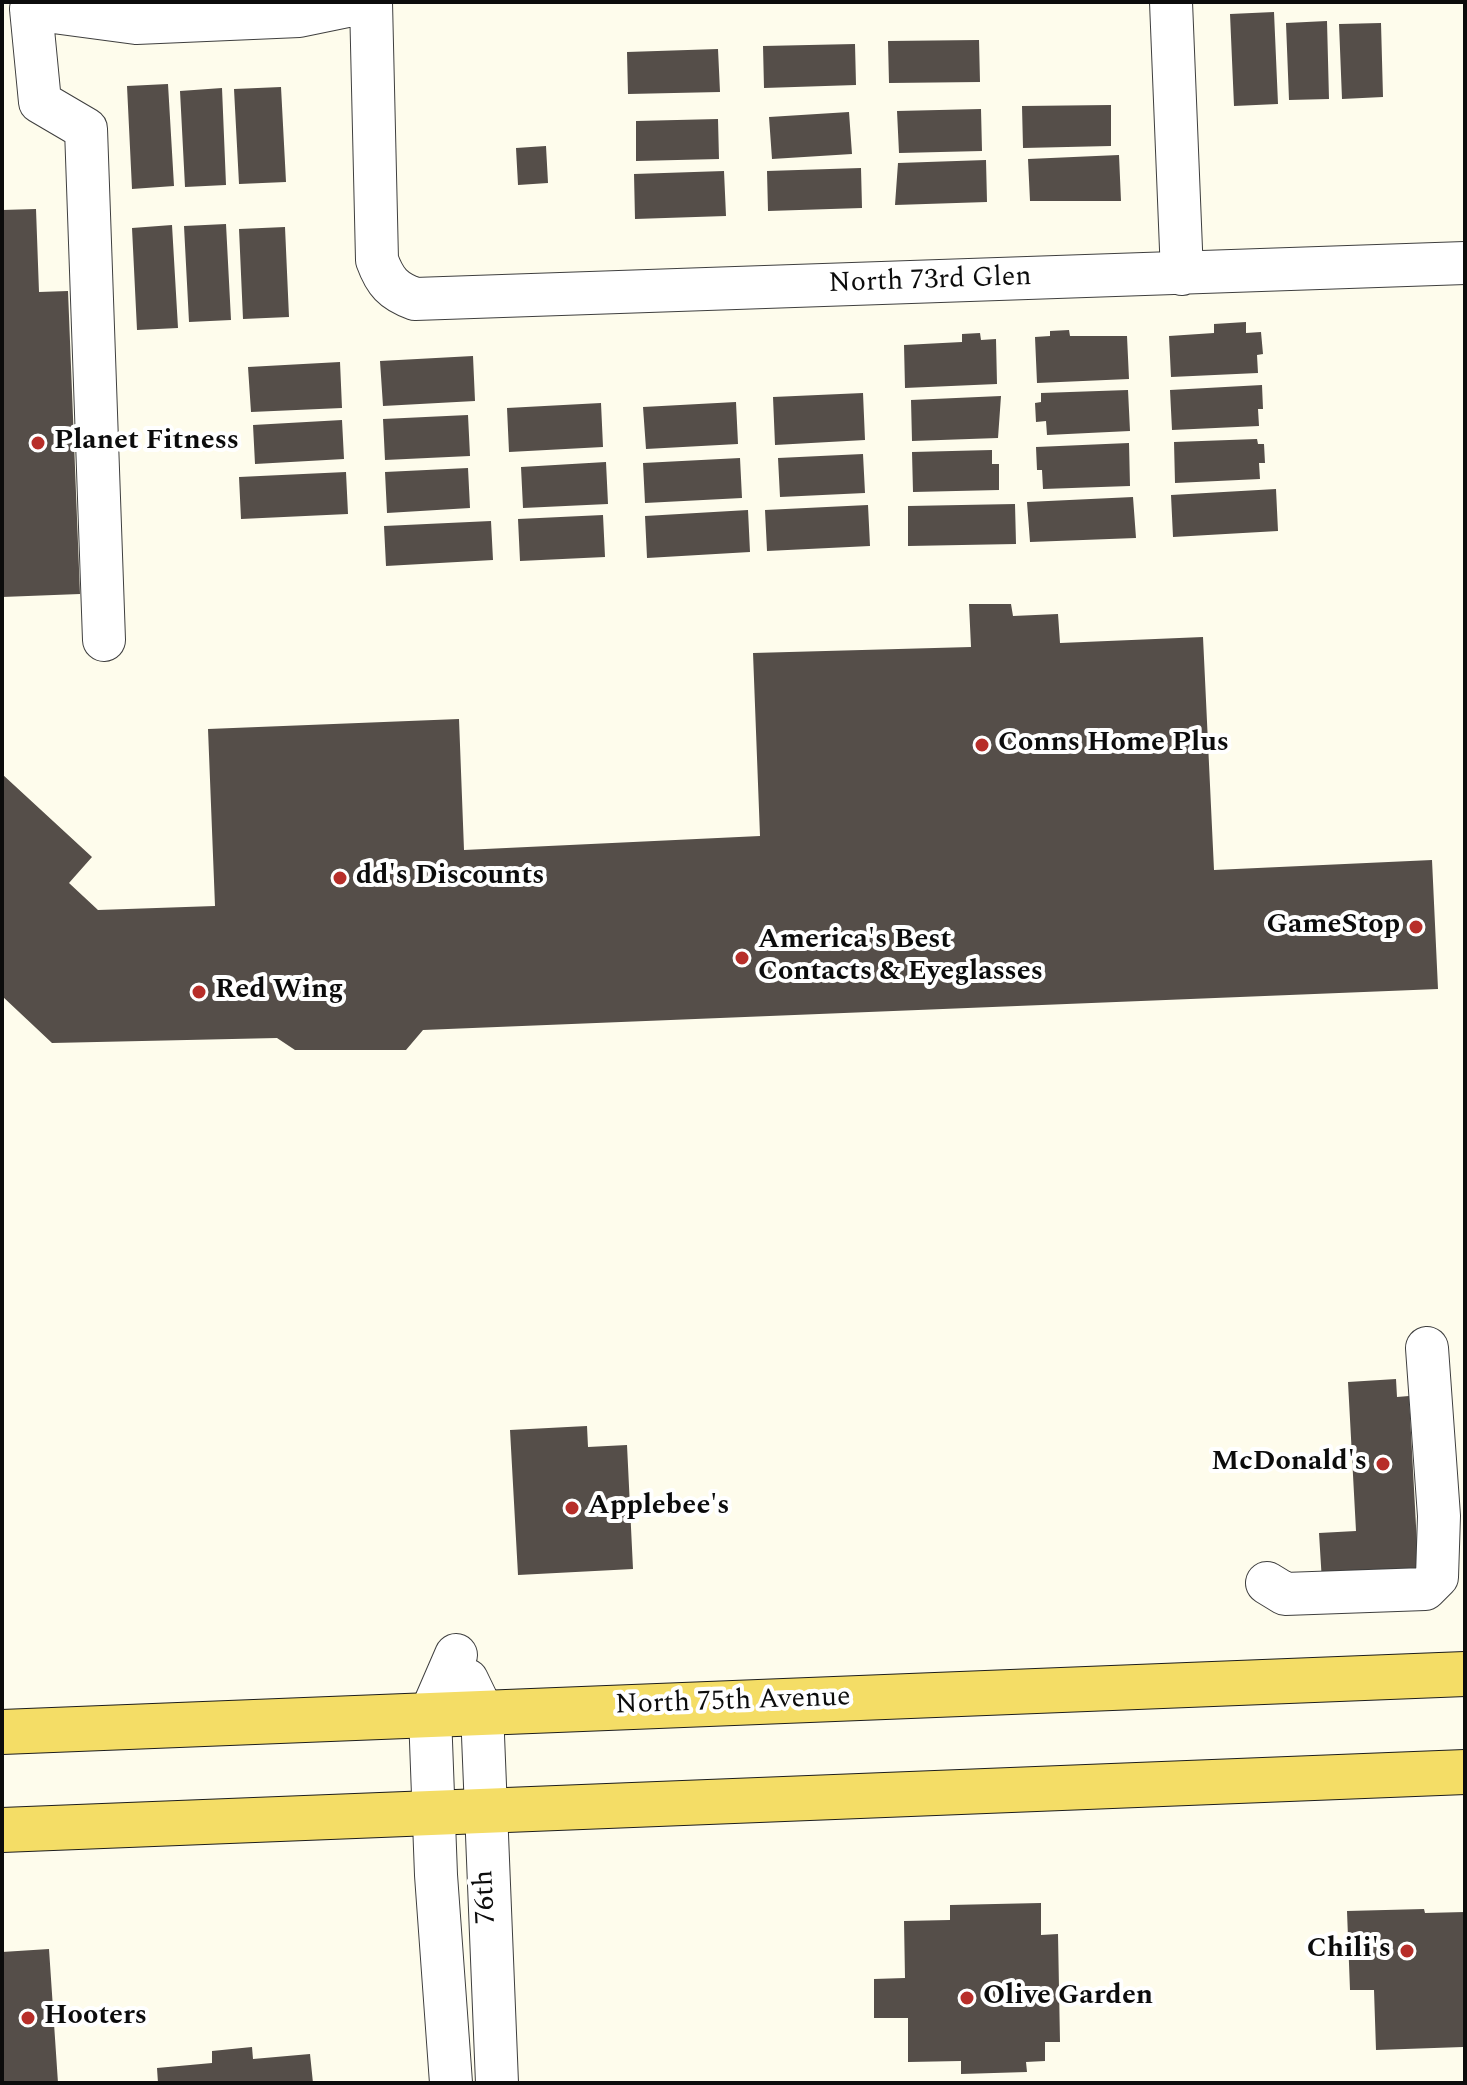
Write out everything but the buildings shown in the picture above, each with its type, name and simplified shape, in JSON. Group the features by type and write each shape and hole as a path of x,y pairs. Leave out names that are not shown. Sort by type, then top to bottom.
{"main road":[{"name":"North 75th Avenue","path":"2,1732 1465,1674"},
{"path":"2,1830 1465,1772"}],"street":[{"path":"104,640 86,129 40,102 32,7 136,23 210,11 299,16 369,2"},
{"name":"North 73rd Glen","path":"369,2 377,260 384,279 397,292 434,301 1465,263"},
{"path":"1171,2 1182,274"},
{"path":"1267,1583 1285,1594 1316,1594 1425,1589 1437,1577 1439,1516 1427,1348"},
{"path":"430,1715 456,1655 482,1711"},
{"name":"76th","path":"482,1711 497,2083"},
{"name":"76th","path":"430,1715 451,2083"}],"place":[{"name":"Planet Fitness","path":"38,443"},
{"name":"Conns Home Plus","path":"982,745"},
{"name":"dd's Discounts","path":"340,878"},
{"name":"GameStop","path":"1416,927"},
{"name":"America's Best Contacts & Eyeglasses","path":"742,958"},
{"name":"Red Wing","path":"199,992"},
{"name":"McDonald's","path":"1383,1464"},
{"name":"Applebee's","path":"572,1508"},
{"name":"Chili's","path":"1407,1951"},
{"name":"Olive Garden","path":"967,1998"},
{"name":"Hooters","path":"28,2018"}]}
